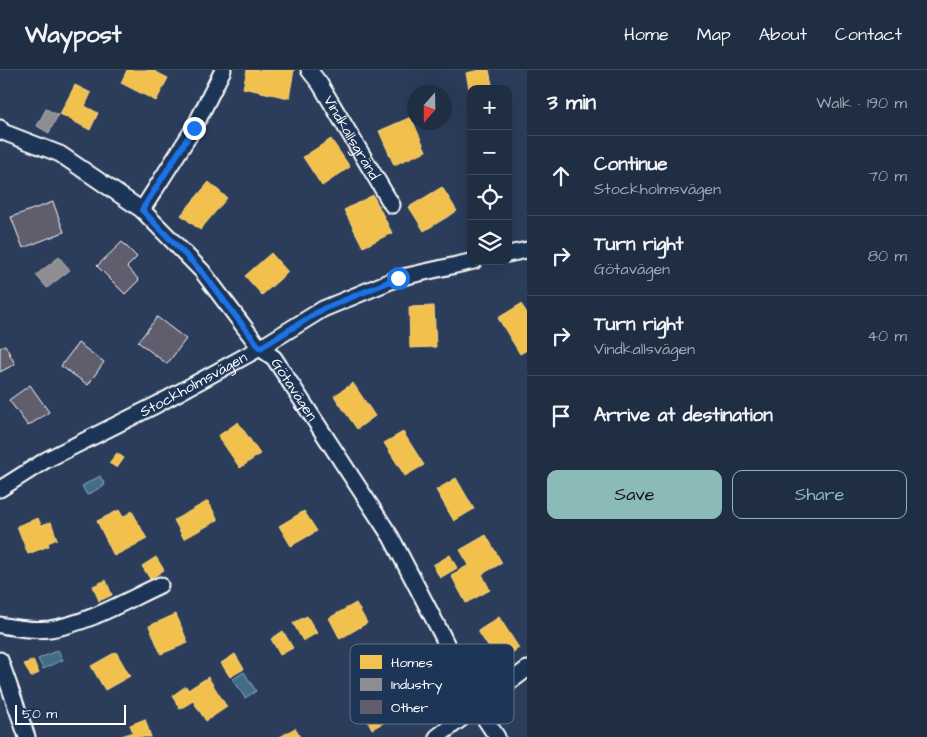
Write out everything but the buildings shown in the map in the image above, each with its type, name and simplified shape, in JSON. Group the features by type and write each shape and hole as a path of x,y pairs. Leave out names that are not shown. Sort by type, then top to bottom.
{"street":[{"path":"142,210 194,128 223,70"},
{"name":"Vindkallsgränd","path":"309,70 320,84 392,205"},
{"name":"Götavägen","path":"1,132 60,154 142,210 202,272 260,348 274,358 391,537 447,644"},
{"path":"512,253 527,250"},
{"name":"Stockholmsvägen","path":"0,489 46,460 156,405 260,348 323,309 398,278 467,263"},
{"path":"0,626 34,630 51,629 91,618 160,585"},
{"path":"0,660 27,737"},
{"path":"514,680 527,670"},
{"path":"437,737 454,724"},
{"name":"Götavägen","path":"488,724 496,737"}],"water":[{"path":"100,476 105,485 87,495 82,486"},
{"path":"58,650 63,660 43,669 38,659"},
{"path":"244,672 256,691 245,698 233,679"}],"route":[{"path":"194,128 142,210 202,272 260,348 323,309 398,278"}]}
